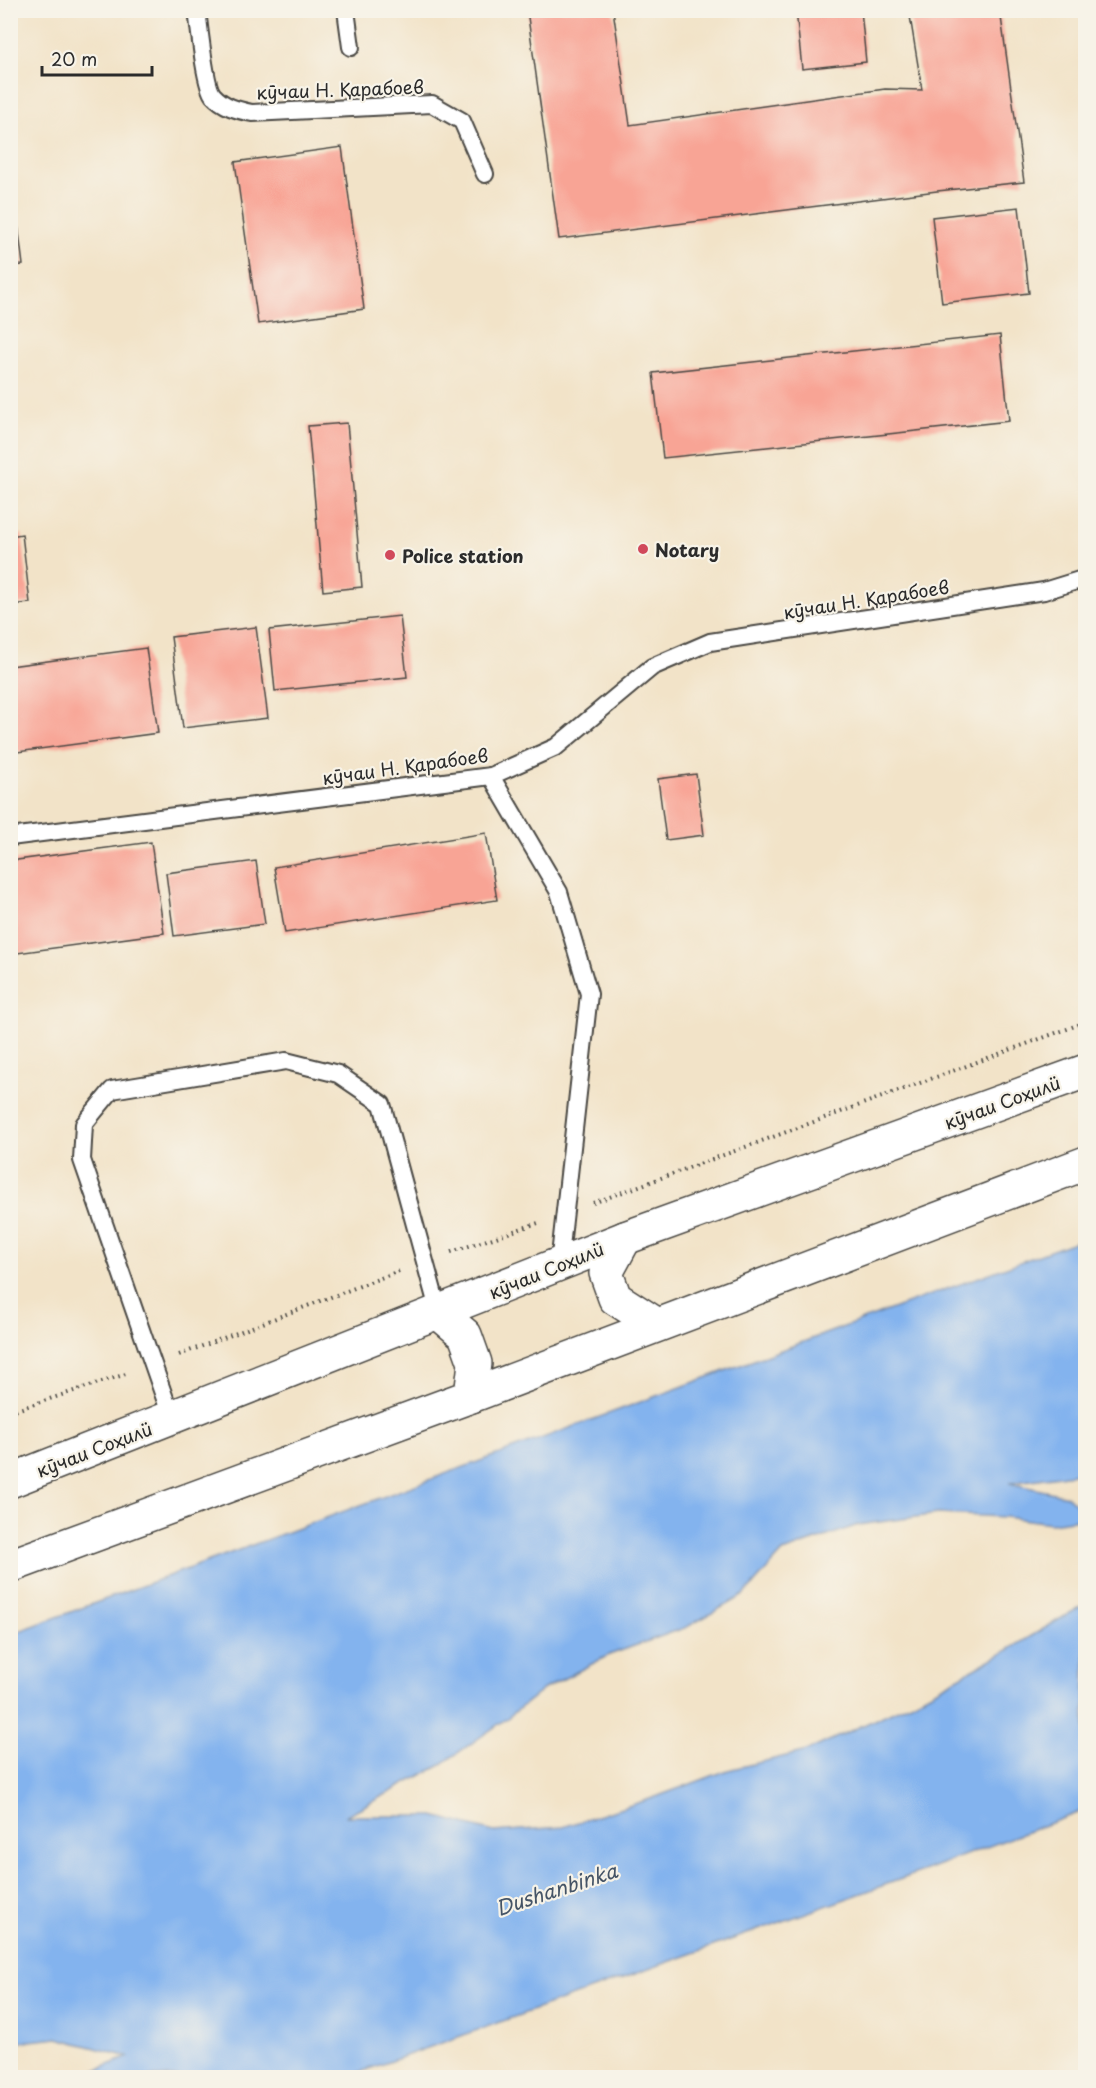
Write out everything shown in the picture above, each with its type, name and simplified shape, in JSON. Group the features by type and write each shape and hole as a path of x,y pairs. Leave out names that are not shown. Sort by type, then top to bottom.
{"main road":[{"name":"кӯчаи Соҳилӣ","path":"10,1481 626,1238 1086,1071"},
{"path":"10,1566 471,1396 1086,1163"},
{"path":"626,1238 606,1273 615,1298 657,1325"},
{"path":"439,1312 465,1335 475,1363 471,1396"}],"lane":[{"name":"кӯчаи Н. Қарабоев","path":"197,10 202,51 212,94 231,109 252,113 432,104 462,121 485,174"},
{"path":"346,10 351,47"},
{"name":"кӯчаи Н. Қарабоев","path":"10,837 491,777 556,747 652,667 710,642 1044,591 1086,578"},
{"path":"491,777 559,892 589,994 559,1265"},
{"path":"172,1419 82,1160 84,1124 112,1090 286,1061 338,1074 347,1080 382,1104 439,1312"}],"water":[{"name":"Dushanbinka","path":"1085,1238 1085,1475 1080,1473 1010,1483 1067,1496 1085,1512 1085,1518 1051,1523 1005,1517 938,1514 858,1525 783,1552 744,1595 687,1627 609,1655 544,1689 439,1766 345,1816 434,1816 494,1832 563,1827 653,1798 728,1770 807,1751 911,1703 1003,1653 1085,1604 1085,1810 907,1877 346,2077 79,2077 129,2057 58,2038 11,2043 11,1634"}],"building":[{"path":"527,10 613,10 630,125 885,89 922,90 909,10 1000,10 1024,182 559,239"},
{"path":"796,10 861,10 866,62 802,69"},
{"path":"342,147 364,309 258,324 235,162"},
{"path":"10,176 12,176 23,265 10,266"},
{"path":"1019,207 1029,293 942,303 932,217"},
{"path":"1000,335 1009,421 663,458 653,373"},
{"path":"347,423 362,587 323,591 308,426"},
{"path":"22,534 30,603 10,605 10,536"},
{"path":"400,616 407,677 275,691 269,630"},
{"path":"256,627 268,718 183,728 171,637"},
{"path":"146,648 158,733 10,753 10,666"},
{"path":"696,774 704,835 666,840 658,779"},
{"path":"486,833 497,900 285,933 274,867"},
{"path":"151,842 164,933 10,954 10,861"},
{"path":"256,861 265,924 174,936 166,873"}],"place":[{"name":"Notary","path":"643,549"},
{"name":"Police station","path":"390,555"}]}
